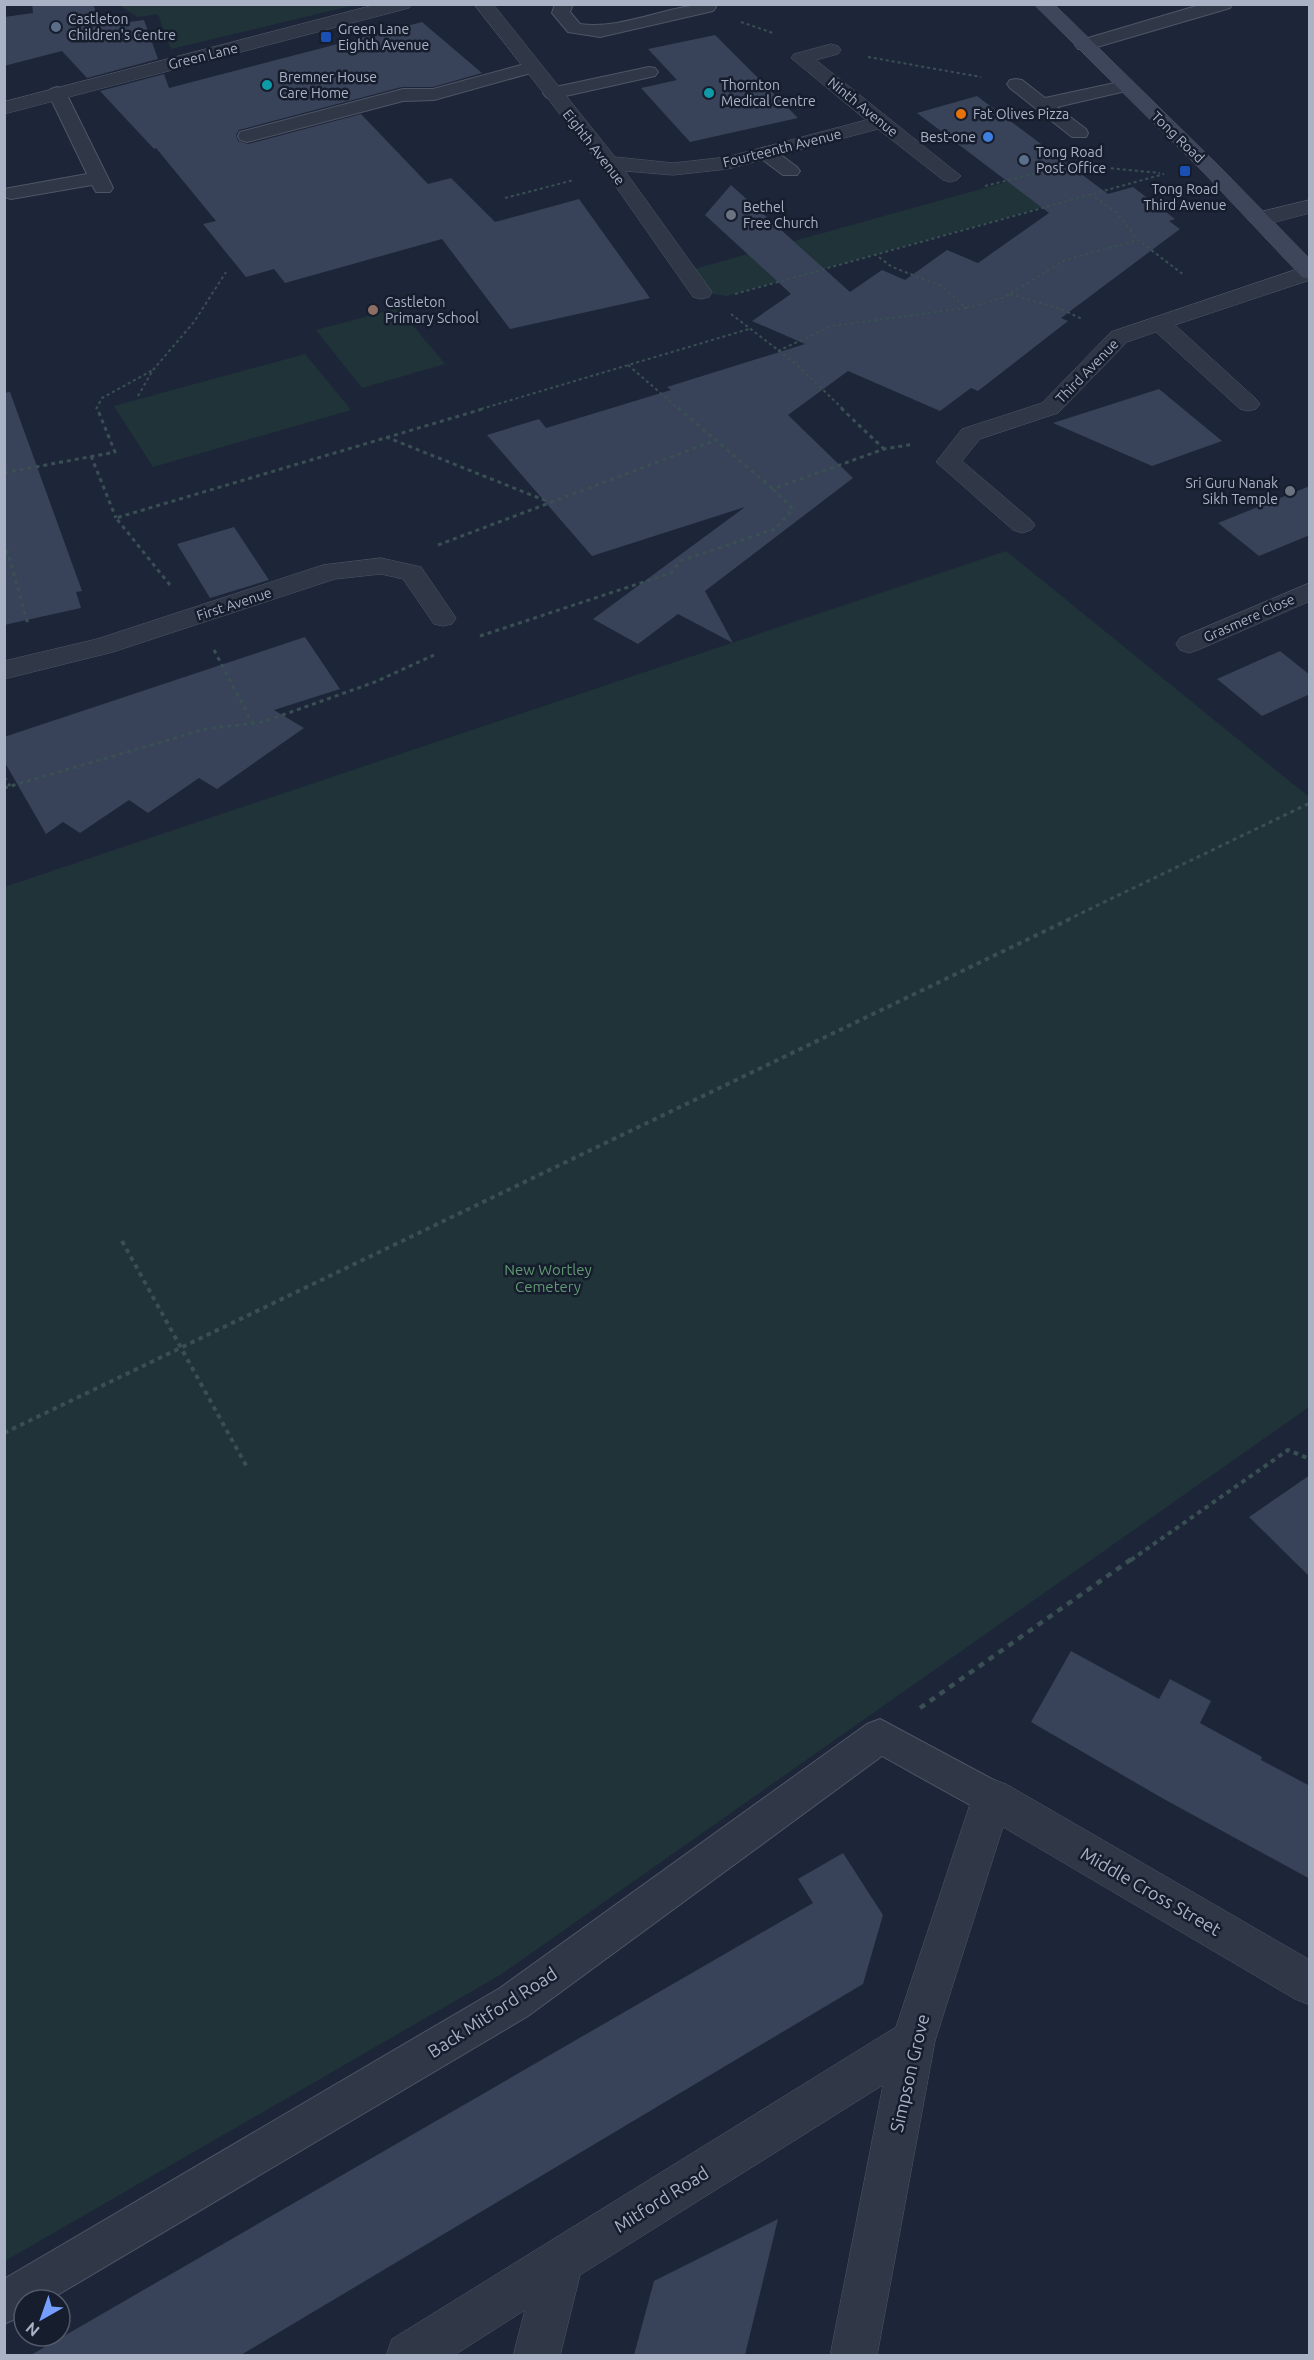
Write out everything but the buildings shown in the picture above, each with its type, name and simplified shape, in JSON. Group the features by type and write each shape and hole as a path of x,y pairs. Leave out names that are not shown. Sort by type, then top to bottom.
{"main road":[{"name":"Tong Road","path":"1044,4 1124,86 1212,170 1310,272"}],"street":[{"name":"Green Lane","path":"4,108 402,4"},
{"name":"Eighth Avenue","path":"483,4 611,167 701,292"},
{"name":"Ninth Avenue","path":"831,50 801,58 950,176"},
{"name":"Fourteenth Avenue","path":"611,167 673,169 728,163 882,122"},
{"path":"1260,219 1310,206"},
{"name":"Third Avenue","path":"971,434 1050,408 1119,337 1310,272"},
{"path":"1159,323 1248,404"},
{"path":"971,434 948,462 1022,525"},
{"name":"First Avenue","path":"4,670 104,646 332,571 381,566 412,573 443,618"},
{"name":"Grasmere Close","path":"1190,644 1310,591"},
{"name":"Middle Cross Street","path":"992,1798 1310,1984"},
{"name":"Simpson Grove","path":"853,2355 913,2041 992,1798"},
{"name":"Mitford Road","path":"409,2355 913,2041"},
{"path":"536,2355 561,2262"}],"lane":[{"path":"564,4 561,13 574,28 600,32 707,7 704,4"},
{"path":"1084,45 1224,4"},
{"path":"247,136 403,95 434,94 532,67"},
{"path":"552,93 649,72"},
{"path":"1016,84 1079,133"},
{"path":"1042,104 1124,86"},
{"path":"11,193 100,183 57,93"},
{"path":"766,153 790,171"},
{"path":"880,1736 992,1798"},
{"name":"Back Mitford Road","path":"4,2303 514,2002 880,1736"}],"path":[{"path":"950,176 968,191 1069,164"},
{"path":"1081,166 1164,173 1212,170"},
{"path":"505,198 611,167"},
{"path":"701,292 727,296 1164,173"},
{"path":"1090,194 1117,213 1138,240 1221,302"},
{"path":"778,351 832,326 966,308 1009,294 1065,260 1138,240"},
{"path":"875,255 892,267 942,286 966,308"},
{"path":"138,396 153,370 194,322 226,272"},
{"path":"701,292 795,363 884,449"},
{"path":"1009,294 1061,309 1119,337"},
{"path":"116,518 749,328"},
{"path":"474,638 671,573 680,561 775,530 793,509 773,489 627,365"},
{"path":"4,473 115,452 96,410 102,398 153,370"},
{"path":"773,489 884,449 971,434"},
{"path":"386,437 550,503"},
{"path":"381,566 716,440"},
{"path":"91,456 116,518 196,616 254,724"},
{"path":"4,542 39,662"},
{"path":"4,788 206,729 263,722 375,682 443,651"},
{"path":"4,777 10,786"},
{"path":"4,1433 1310,803"},
{"path":"122,1240 248,1469"},
{"path":"880,1736 1288,1450 1310,1459"}],"green space":[{"path":"119,5 355,5 171,49 158,14 138,17"},
{"path":"1049,170 1079,197 727,296 701,292 687,271"},
{"path":"398,308 445,364 362,388 316,330"},
{"path":"305,354 351,410 153,467 114,406"},
{"name":"New Wortley Cemetery","path":"1006,551 1309,797 1309,1407 500,1975 5,2261 4,887"}],"place":[{"name":"Castleton Children's Centre","path":"56,27"},
{"name":"Green Lane Eighth Avenue","path":"326,37"},
{"name":"Bremner House Care Home","path":"267,85"},
{"name":"Thornton Medical Centre","path":"709,93"},
{"name":"Fat Olives Pizza","path":"961,114"},
{"name":"Best-one","path":"988,137"},
{"name":"Tong Road Post Office","path":"1024,160"},
{"name":"Tong Road Third Avenue","path":"1185,171"},
{"name":"Bethel Free Church","path":"731,215"},
{"name":"Castleton Primary School","path":"373,310"},
{"name":"Sri Guru Nanak Sikh Temple","path":"1290,491"}]}
